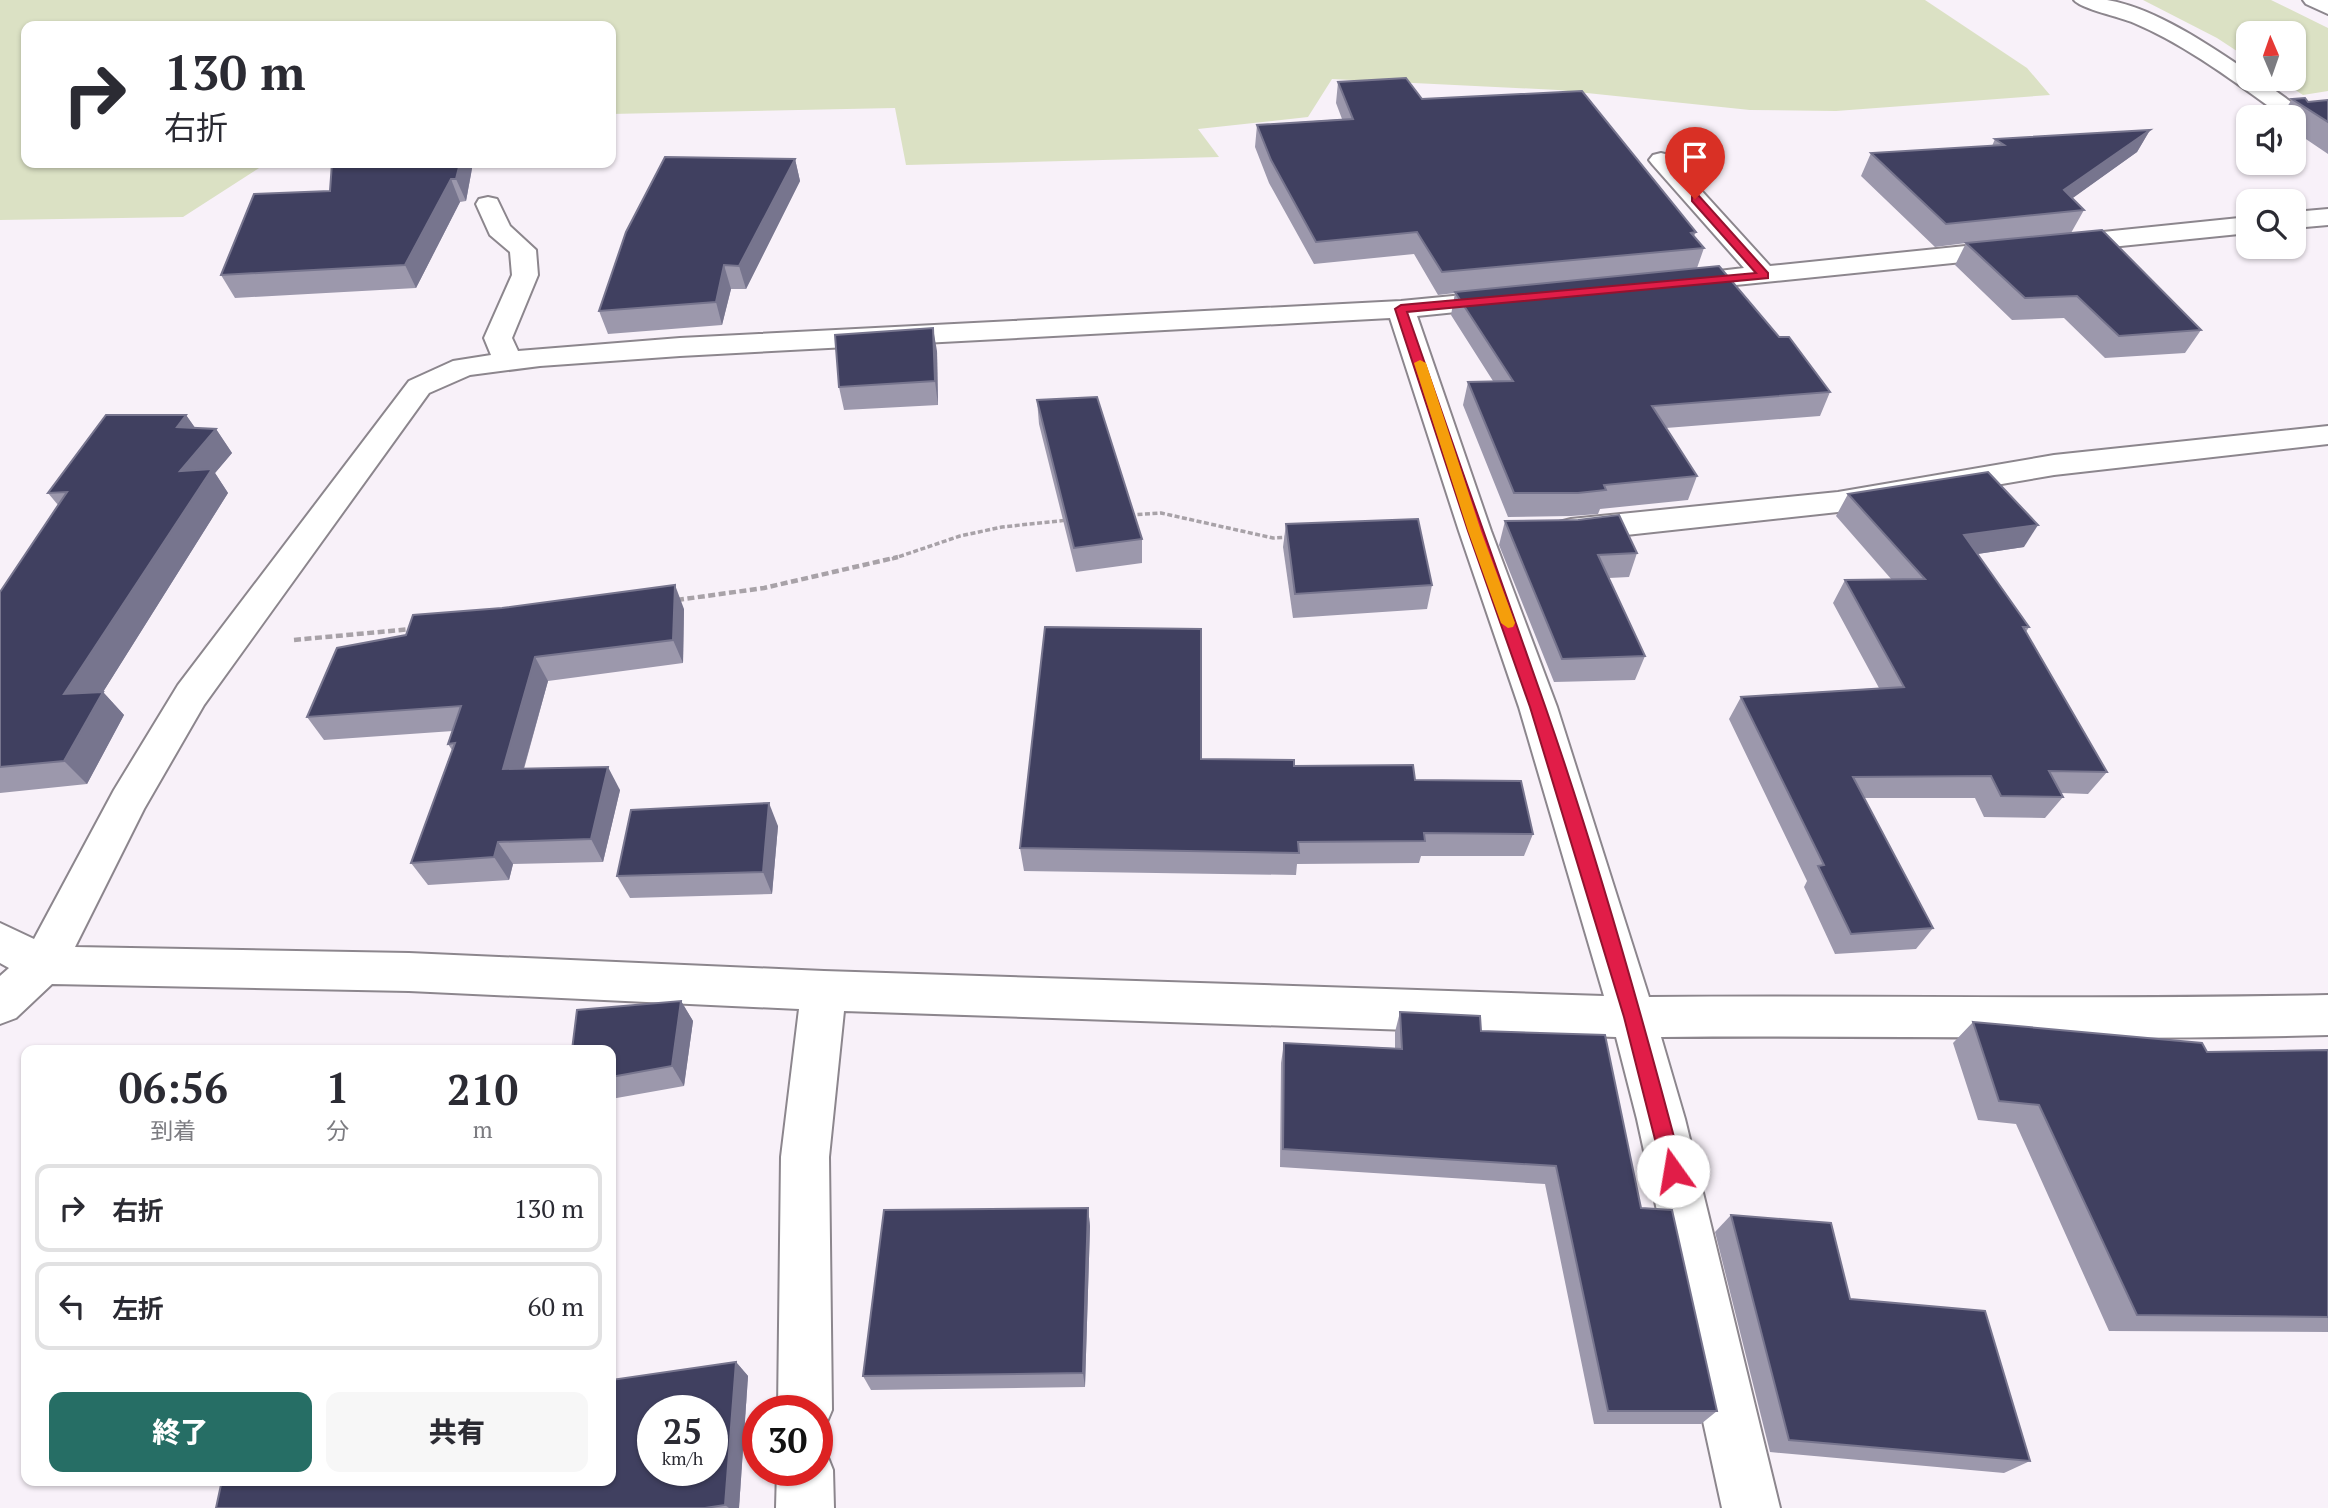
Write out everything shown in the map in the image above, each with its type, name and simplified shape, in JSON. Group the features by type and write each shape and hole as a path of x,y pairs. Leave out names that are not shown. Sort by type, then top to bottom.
{"street":[{"path":"2084,0 2140,16 2180,37 2294,114 2328,110"},
{"path":"2313,0 2328,8"},
{"path":"1661,160 1764,275"},
{"path":"488,204 499,229 523,250 524,275 498,338 508,362"},
{"path":"2306,219 2328,217"},
{"path":"1654,285 2236,226"},
{"path":"0,1004 43,965 128,801 191,695 419,387 463,367 694,346 1401,309 1532,297"},
{"path":"1401,309 1488,531 1538,707 1633,1017 1661,1119 1751,1508"},
{"path":"1544,530 1838,502 2054,465 2328,435"},
{"path":"0,942 43,965 409,972 824,991 1633,1017 1908,1015 2210,1018 2328,1015"},
{"path":"805,1395 805,1157 824,991"},
{"path":"805,1486 805,1508"}],"path":[{"path":"1124,515 1160,513 1273,538 1299,537"},
{"path":"672,601 764,588 854,568 893,559 960,536 1002,527 1075,519"},
{"path":"227,646 417,629"}],"green space":[{"path":"0,0 1925,0 2027,68 2050,95 1836,111 1750,110 1558,90 1332,79 1308,117 1198,129 1219,157 906,165 895,108 616,114 616,21 21,21 21,168 259,168 183,217 0,220"},
{"path":"2143,0 2271,0 2328,28 2328,91 2303,95 2297,91 2306,91 2306,21 2236,21 2236,50"}],"building":[{"path":"1406,78 1422,99 1582,91 1696,232 1691,233 1704,248 1442,272 1417,232 1316,242 1271,160 1257,125 1353,119 1338,82"},
{"path":"2305,98 2308,102 2328,100 2328,122 2306,108 2306,105 2292,99"},
{"path":"2150,130 2064,190 2084,210 1946,224 1871,153 2004,145 1995,139"},
{"path":"665,157 795,159 739,266 724,265 716,302 599,311 626,232"},
{"path":"332,168 459,168 456,179 451,179 405,265 221,275 254,194 330,191"},
{"path":"2102,230 2201,330 2119,336 2077,296 2025,298 1966,243"},
{"path":"1719,266 1779,337 1789,337 1830,392 1652,406 1697,476 1604,485 1606,490 1578,493 1514,493 1468,382 1513,381 1455,292"},
{"path":"933,328 935,381 839,387 835,335"},
{"path":"1097,397 1142,539 1074,548 1037,400"},
{"path":"106,415 186,415 177,427 216,429 180,471 212,469 64,694 103,692 64,761 0,767 0,592 67,492 48,493"},
{"path":"1988,472 2038,525 1964,535 2029,627 2023,627 2107,772 2049,771 2063,797 2001,796 1991,776 1853,777 1933,928 1851,934 1818,866 1824,865 1741,697 1904,687 1845,580 1925,579 1848,494"},
{"path":"1619,515 1637,553 1598,555 1645,656 1562,659 1505,521 1578,520"},
{"path":"1418,519 1432,585 1295,594 1286,524"},
{"path":"675,585 673,640 535,657 503,769 608,767 591,839 498,842 494,857 411,863 455,743 448,744 461,706 307,717 337,648 406,635 413,615 502,608"},
{"path":"1045,627 1201,629 1201,759 1294,760 1294,766 1413,765 1415,780 1521,781 1533,834 1424,833 1425,841 1298,842 1299,853 1020,848"},
{"path":"769,803 763,872 617,876 631,810"},
{"path":"681,1001 672,1066 616,1076 616,1045 573,1045 577,1010"},
{"path":"1400,1012 1480,1016 1481,1031 1605,1035 1641,1208 1672,1210 1717,1411 1608,1411 1556,1166 1283,1149 1284,1043 1402,1049"},
{"path":"1973,1022 2202,1043 2207,1052 2328,1050 2328,1317 2137,1315 2039,1105 1999,1101"},
{"path":"1088,1208 1083,1373 863,1376 884,1210"},
{"path":"1731,1215 1831,1223 1850,1299 1985,1311 2030,1461 1789,1440"},
{"path":"736,1362 728,1466 728,1395 637,1395 637,1486 726,1486 725,1505 705,1508 216,1508 221,1486 616,1486 616,1379"}],"slow traffic":[{"path":"1420,363 1508,623"}],"route":[{"path":"1673,1171 1633,1017 1538,707 1475,531 1401,309 1764,275 1695,199"}]}
